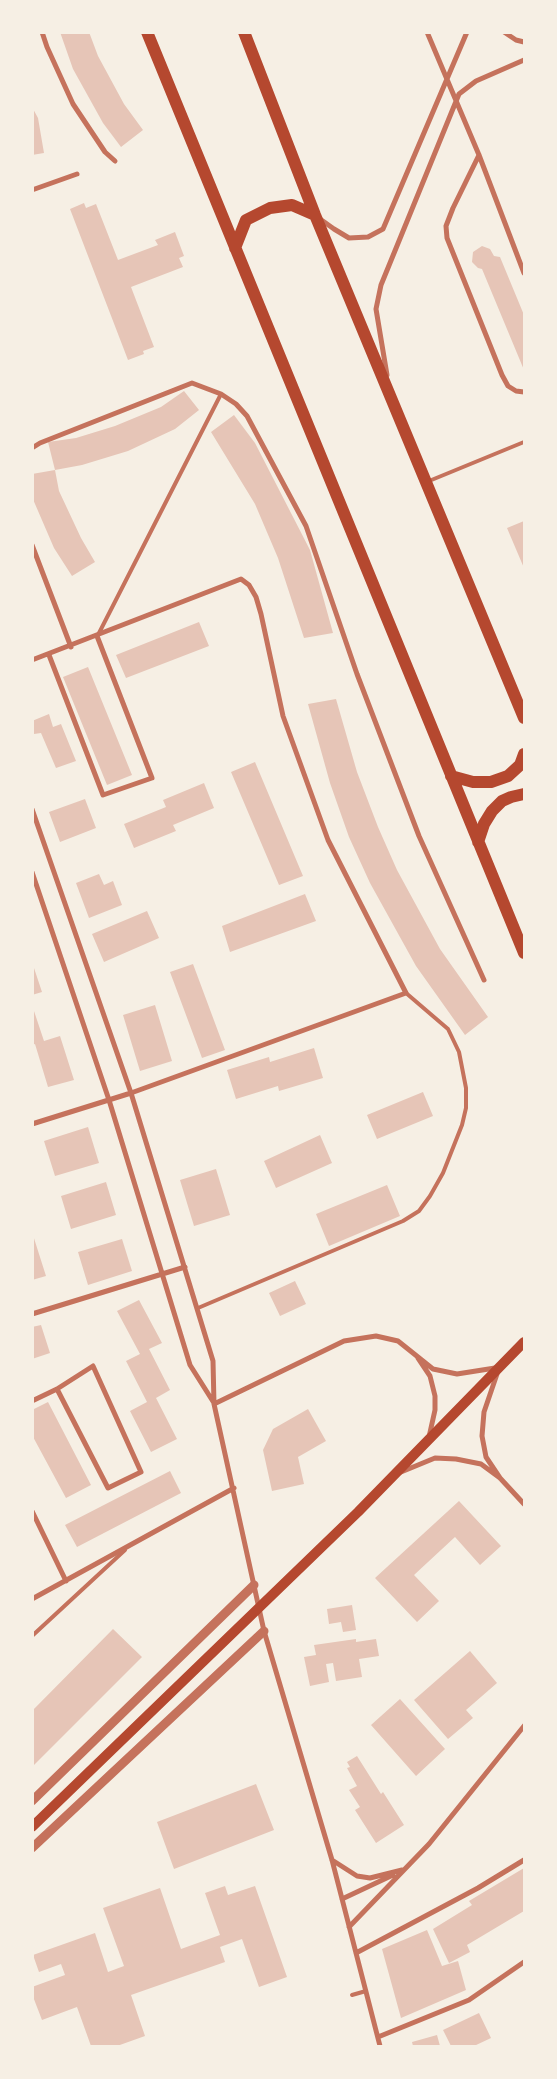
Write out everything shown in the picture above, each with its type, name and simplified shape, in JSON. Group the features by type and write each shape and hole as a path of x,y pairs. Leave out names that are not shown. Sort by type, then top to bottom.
{"main road":[{"path":"147,32 524,954"},
{"path":"244,32 315,214 524,718"},
{"path":"235,248 246,220 270,208 292,205 315,214"},
{"path":"451,776 474,782 491,782 508,776 520,765 524,754"},
{"path":"478,842 484,824 492,811 502,801 524,794"},
{"path":"32,1827 358,1512 522,1346 524,1338"}],"street":[{"path":"42,32 47,47 74,104 105,152 115,161"},
{"path":"427,32 479,155 524,273"},
{"path":"315,214 334,230 349,238 368,238 383,229 466,32"},
{"path":"504,32 516,40 524,42"},
{"path":"390,394 376,309 380,285 459,94 476,80 524,60"},
{"path":"479,155 446,226 447,238 502,375 508,386 516,391 524,392"},
{"path":"32,190 77,174"},
{"path":"32,448 40,443 192,383 221,394 236,404 248,416 306,526 357,674 419,836 484,980"},
{"path":"32,545 71,646"},
{"path":"32,660 241,579 249,585 256,597 261,614 282,716 328,840 406,993 131,1093 32,1124"},
{"path":"49,655 103,795 152,778 97,636"},
{"path":"32,809 131,1093 213,1361 214,1404 234,1488 264,1632 332,1860 380,2046"},
{"path":"32,872 109,1100 190,1365 214,1404"},
{"path":"32,1314 185,1267"},
{"path":"214,1404 344,1341 376,1336 398,1341 433,1369 457,1374 500,1367 484,1412 482,1436 486,1457 500,1478 524,1504"},
{"path":"415,1353 430,1376 435,1396 435,1410 428,1441"},
{"path":"32,1401 57,1389 93,1366 142,1472 108,1488 57,1389"},
{"path":"395,1474 435,1458 456,1458 480,1464 500,1478"},
{"path":"32,1599 125,1550 234,1488"},
{"path":"32,1511 66,1581"},
{"path":"32,1801 254,1584"},
{"path":"32,1848 264,1632"},
{"path":"519,1731 524,1721"},
{"path":"349,1927 429,1844 524,1726"},
{"path":"332,1860 356,1876 370,1878 402,1870"},
{"path":"356,1953 478,1888 524,1860"},
{"path":"342,1900 402,1870"},
{"path":"378,2037 469,2000 524,1962"}],"lane":[{"path":"97,636 221,394"},
{"path":"427,482 524,442"},
{"path":"198,1308 404,1221 419,1211 430,1196 443,1173 462,1125 466,1108 466,1088 460,1052 448,1030 406,993"},
{"path":"32,1636 125,1550"},
{"path":"352,1995 366,1991"}],"building":[{"path":"60,32 89,32 98,56 124,104 143,130 121,147 103,123 73,69"},
{"path":"32,107 38,118 44,153 32,155"},
{"path":"84,203 86,208 96,204 118,260 158,245 155,240 175,232 184,256 179,258 183,267 131,287 154,347 143,351 144,354 128,360 70,209"},
{"path":"482,246 490,249 494,256 500,257 524,315 524,370 482,269 472,262 473,252"},
{"path":"184,391 199,410 175,429 128,451 82,465 55,470 48,442 76,438 115,426 161,407"},
{"path":"234,415 255,443 310,550 333,633 304,638 278,558 255,504 211,432"},
{"path":"55,470 59,491 81,538 95,562 72,576 54,548 32,497 32,474"},
{"path":"524,521 524,568 507,528"},
{"path":"199,622 209,646 126,678 116,655"},
{"path":"88,667 132,775 107,785 63,677"},
{"path":"336,699 357,772 397,870 440,949 488,1017 465,1035 416,966 370,883 349,837 330,783 308,704"},
{"path":"49,714 53,727 61,724 76,761 56,768 41,733 34,734 32,726 32,721"},
{"path":"255,762 303,876 279,885 231,772"},
{"path":"204,783 214,808 173,825 176,831 134,848 124,824 166,807 163,800"},
{"path":"85,799 96,828 60,842 49,812"},
{"path":"99,874 104,885 113,881 122,905 89,918 76,883"},
{"path":"305,894 316,921 230,952 222,926"},
{"path":"147,911 159,938 104,962 92,934"},
{"path":"32,962 42,992 32,995"},
{"path":"193,964 225,1050 202,1058 170,972"},
{"path":"32,1005 44,1041 60,1036 74,1080 48,1087 35,1044 32,1045"},
{"path":"155,1005 172,1061 140,1071 123,1015"},
{"path":"314,1048 323,1078 279,1091 278,1086 236,1099 227,1070 269,1057 270,1062"},
{"path":"423,1092 433,1116 377,1139 367,1115"},
{"path":"88,1127 99,1163 55,1176 44,1141"},
{"path":"320,1135 332,1163 276,1188 264,1161"},
{"path":"216,1169 230,1215 194,1226 180,1180"},
{"path":"106,1182 116,1215 71,1229 61,1196"},
{"path":"387,1185 400,1216 329,1246 316,1214"},
{"path":"32,1232 46,1276 32,1280"},
{"path":"122,1239 132,1271 88,1285 78,1252"},
{"path":"295,1281 306,1304 280,1316 269,1293"},
{"path":"139,1300 162,1343 149,1349 170,1390 156,1398 177,1439 151,1452 130,1411 147,1402 126,1361 140,1354 117,1311"},
{"path":"41,1325 50,1353 32,1359 32,1327"},
{"path":"48,1402 91,1485 66,1498 32,1435 32,1410"},
{"path":"308,1409 326,1441 298,1457 304,1484 272,1491 263,1450 273,1429"},
{"path":"170,1471 181,1493 77,1547 65,1525"},
{"path":"459,1501 501,1546 480,1565 455,1537 414,1575 439,1601 417,1622 375,1578"},
{"path":"352,1605 356,1630 343,1632 341,1622 329,1624 327,1609"},
{"path":"113,1629 142,1657 32,1767 32,1711"},
{"path":"356,1639 356,1642 376,1639 379,1656 359,1659 362,1677 336,1681 333,1663 326,1664 329,1682 310,1686 304,1657 316,1655 314,1645"},
{"path":"470,1651 497,1683 466,1710 473,1718 448,1739 414,1700"},
{"path":"400,1699 445,1749 416,1776 371,1725"},
{"path":"357,1756 381,1794 383,1792 404,1825 376,1843 355,1810 360,1807 349,1790 357,1786 347,1768 350,1767 347,1762"},
{"path":"256,1784 274,1830 174,1869 157,1822"},
{"path":"524,1868 524,1911 467,1945 470,1952 449,1963 433,1929 472,1905 469,1901"},
{"path":"225,1886 228,1895 255,1886 287,1977 259,1987 242,1939 220,1947 225,1962 131,1995 145,2036 117,2046 91,2046 77,2007 42,2020 32,1994 32,1987 65,1975 61,1964 39,1972 33,1955 95,1933 108,1972 124,1966 103,1908 160,1888 181,1949 220,1935 205,1893"},
{"path":"427,1930 442,1966 458,1961 466,1990 401,2018 382,1949"},
{"path":"479,2013 491,2038 474,2046 451,2046 443,2030"},
{"path":"437,2035 440,2046 413,2046 412,2042"}]}
